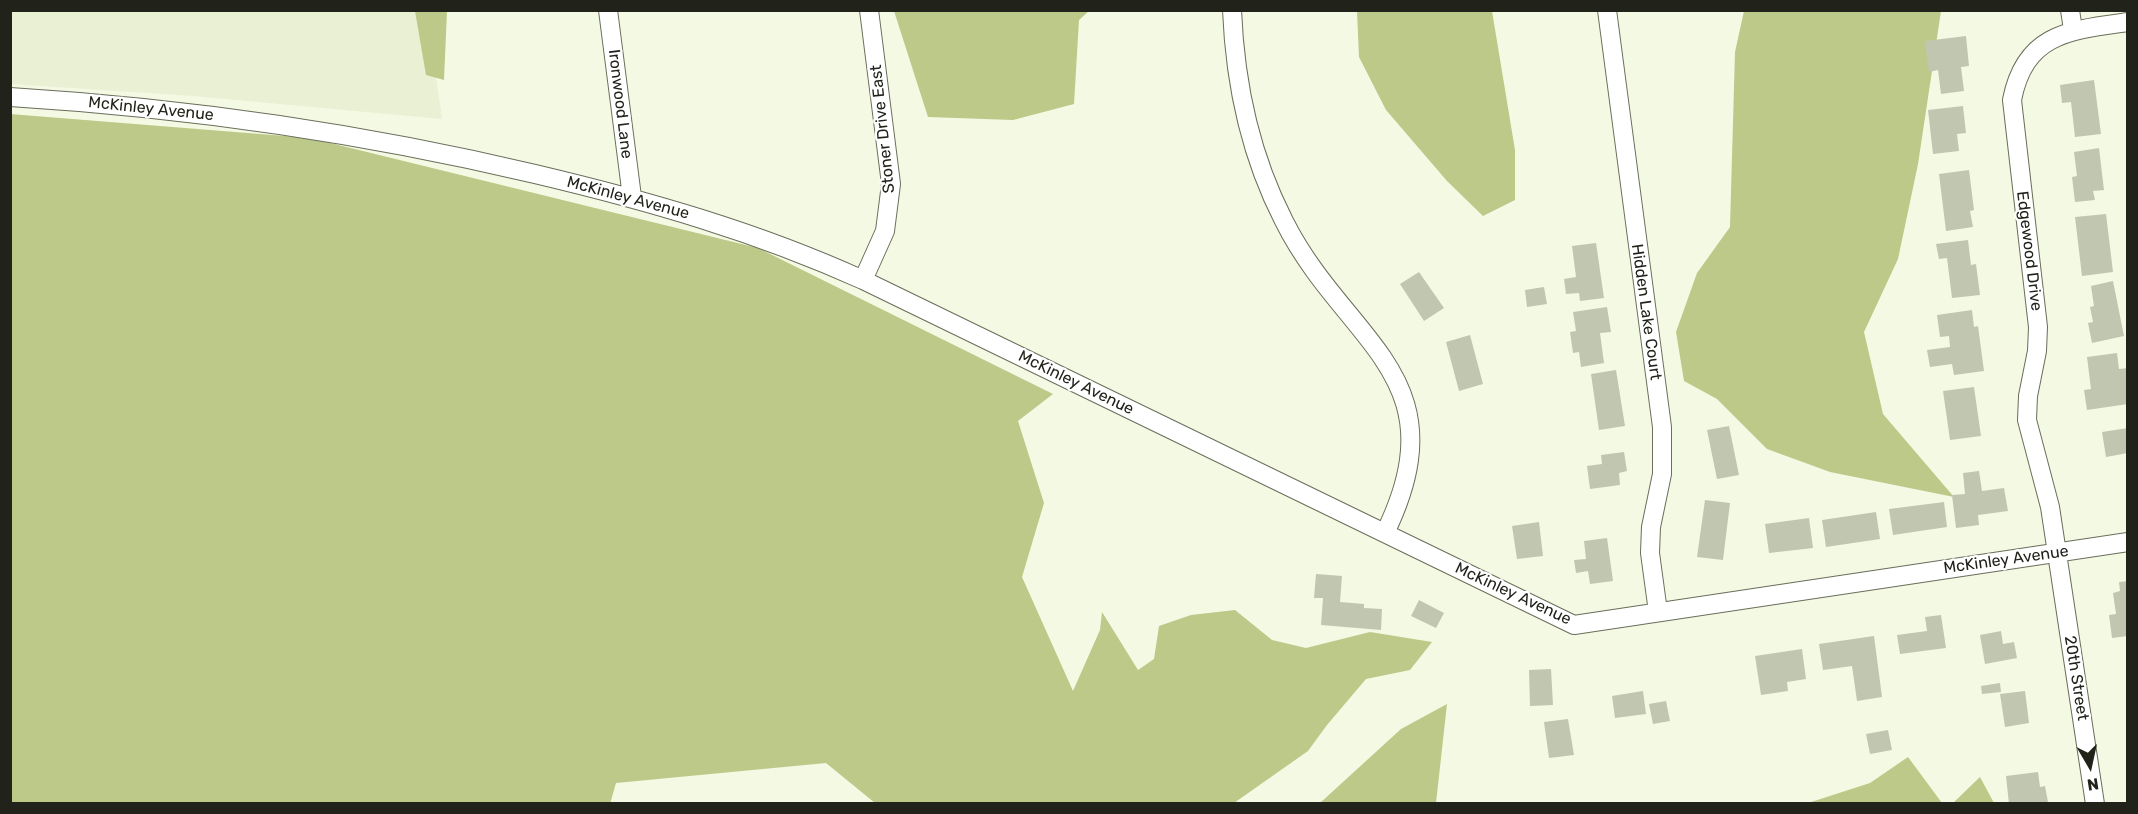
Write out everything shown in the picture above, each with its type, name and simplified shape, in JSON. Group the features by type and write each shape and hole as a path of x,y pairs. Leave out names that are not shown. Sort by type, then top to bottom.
{"street":[{"name":"Ironwood Lane","path":"608,10 632,197"},
{"name":"Stoner Drive East","path":"863,280 885,231 891,184 869,10"},
{"path":"1232,10 1239,91 1250,138 1266,182 1284,222 1307,261 1332,297 1388,362 1407,410 1411,437 1410,465 1405,489 1385,533"},
{"name":"Hidden Lake Court","path":"1607,10 1662,427 1662,474 1651,526 1650,553 1658,612"},
{"path":"2070,10 2073,30"},
{"name":"Edgewood Drive","path":"2056,553 2043,475 2028,433 2028,396 2037,351 2038,327 2012,100 2022,67 2033,52 2047,41 2073,30 2127,22"},
{"name":"McKinley Avenue","path":"10,97 155,108 351,135 461,157 632,197 734,227 863,280 1574,625 2127,542"},
{"name":"20th Street","path":"2056,553 2095,804"}],"shaded area":[{"path":"10,11 427,11 442,119 193,96 11,84"}],"green space":[{"path":"415,11 447,11 444,80 426,75"},
{"path":"894,11 1089,11 1079,20 1074,104 1013,120 928,117"},
{"path":"1357,11 1492,11 1515,150 1515,200 1483,216 1447,181 1386,110 1359,57"},
{"path":"1744,11 1941,11 1918,164 1898,259 1864,332 1883,414 1954,497 1830,472 1767,449 1717,399 1684,381 1676,332 1697,273 1730,227 1735,52"},
{"path":"10,114 310,138 758,248 1053,394 1018,421 1044,503 1022,577 1073,691 1100,630 1102,612 1138,670 1154,659 1159,626 1191,615 1235,610 1272,640 1306,648 1370,632 1432,642 1410,670 1366,679 1308,751 1234,803 875,803 826,763 616,783 610,804 11,803"},
{"path":"1447,704 1436,803 1320,803 1401,729"},
{"path":"1908,757 1942,803 1808,803 1870,783"},
{"path":"1980,777 1994,803 1953,803"}],"building":[{"path":"1966,36 1969,66 1961,67 1964,91 1941,94 1938,70 1929,72 1925,41"},
{"path":"2094,80 2101,134 2075,137 2071,102 2062,103 2060,85"},
{"path":"1963,106 1966,133 1957,134 1959,151 1933,154 1928,110"},
{"path":"2099,148 2104,190 2093,191 2095,200 2075,202 2072,177 2077,176 2074,152"},
{"path":"1969,170 1974,210 1970,211 1973,227 1946,231 1939,174"},
{"path":"2106,214 2113,272 2082,276 2075,217"},
{"path":"1968,240 1971,265 1976,264 1980,295 1952,298 1947,258 1939,259 1936,244"},
{"path":"1596,243 1604,298 1580,301 1579,293 1566,294 1564,279 1576,277 1572,246"},
{"path":"1419,272 1444,308 1424,321 1400,284"},
{"path":"2113,281 2124,336 2092,343 2088,323 2093,322 2090,307 2094,306 2091,286"},
{"path":"1544,287 1547,304 1527,307 1525,290"},
{"path":"1607,307 1611,332 1600,333 1604,363 1581,367 1579,352 1573,353 1570,332 1576,331 1573,312"},
{"path":"1972,310 1974,327 1978,326 1984,371 1954,375 1952,364 1930,367 1927,350 1950,347 1949,336 1940,337 1937,315"},
{"path":"1470,335 1483,384 1459,391 1446,342"},
{"path":"2117,353 2119,369 2128,368 2128,404 2087,410 2084,390 2091,389 2087,357"},
{"path":"1616,370 1625,426 1599,430 1591,374"},
{"path":"1974,387 1981,436 1950,440 1943,391"},
{"path":"1729,426 1739,475 1717,479 1707,430"},
{"path":"2128,428 2128,453 2106,457 2102,432"},
{"path":"1624,452 1627,471 1619,473 1620,485 1590,489 1587,466 1602,464 1601,455"},
{"path":"1979,471 1982,491 2004,488 2008,511 1978,515 1979,525 1956,528 1952,495 1965,494 1963,473"},
{"path":"1705,500 1730,503 1723,560 1697,557"},
{"path":"1944,502 1947,527 1893,535 1889,509"},
{"path":"1876,512 1880,539 1826,547 1822,520"},
{"path":"1809,518 1813,548 1769,553 1765,524"},
{"path":"1539,522 1543,556 1517,559 1512,526"},
{"path":"1607,538 1613,581 1590,584 1588,571 1576,573 1574,560 1586,559 1584,541"},
{"path":"1316,574 1342,576 1340,602 1364,604 1364,608 1382,609 1381,630 1321,625 1323,598 1314,598"},
{"path":"2128,581 2128,636 2112,638 2109,615 2116,614 2113,593 2120,591 2119,582"},
{"path":"1419,600 1444,613 1436,628 1411,616"},
{"path":"1941,615 1946,648 1900,654 1897,635 1927,631 1925,617"},
{"path":"2001,631 2003,644 2014,642 2017,658 1985,664 1980,635"},
{"path":"1874,636 1882,697 1857,701 1852,666 1823,670 1819,644"},
{"path":"1802,649 1806,679 1787,682 1788,691 1761,695 1755,656"},
{"path":"1551,669 1553,705 1530,706 1529,670"},
{"path":"2000,683 2001,692 1982,694 1981,686"},
{"path":"1643,691 1646,714 1615,718 1612,696"},
{"path":"2025,691 2029,723 2005,727 2000,694"},
{"path":"1666,701 1670,721 1653,724 1649,704"},
{"path":"1568,719 1574,755 1549,758 1544,722"},
{"path":"1888,730 1892,750 1870,754 1866,734"},
{"path":"2038,772 2040,787 2045,786 2048,802 2009,804 2006,776"}]}
